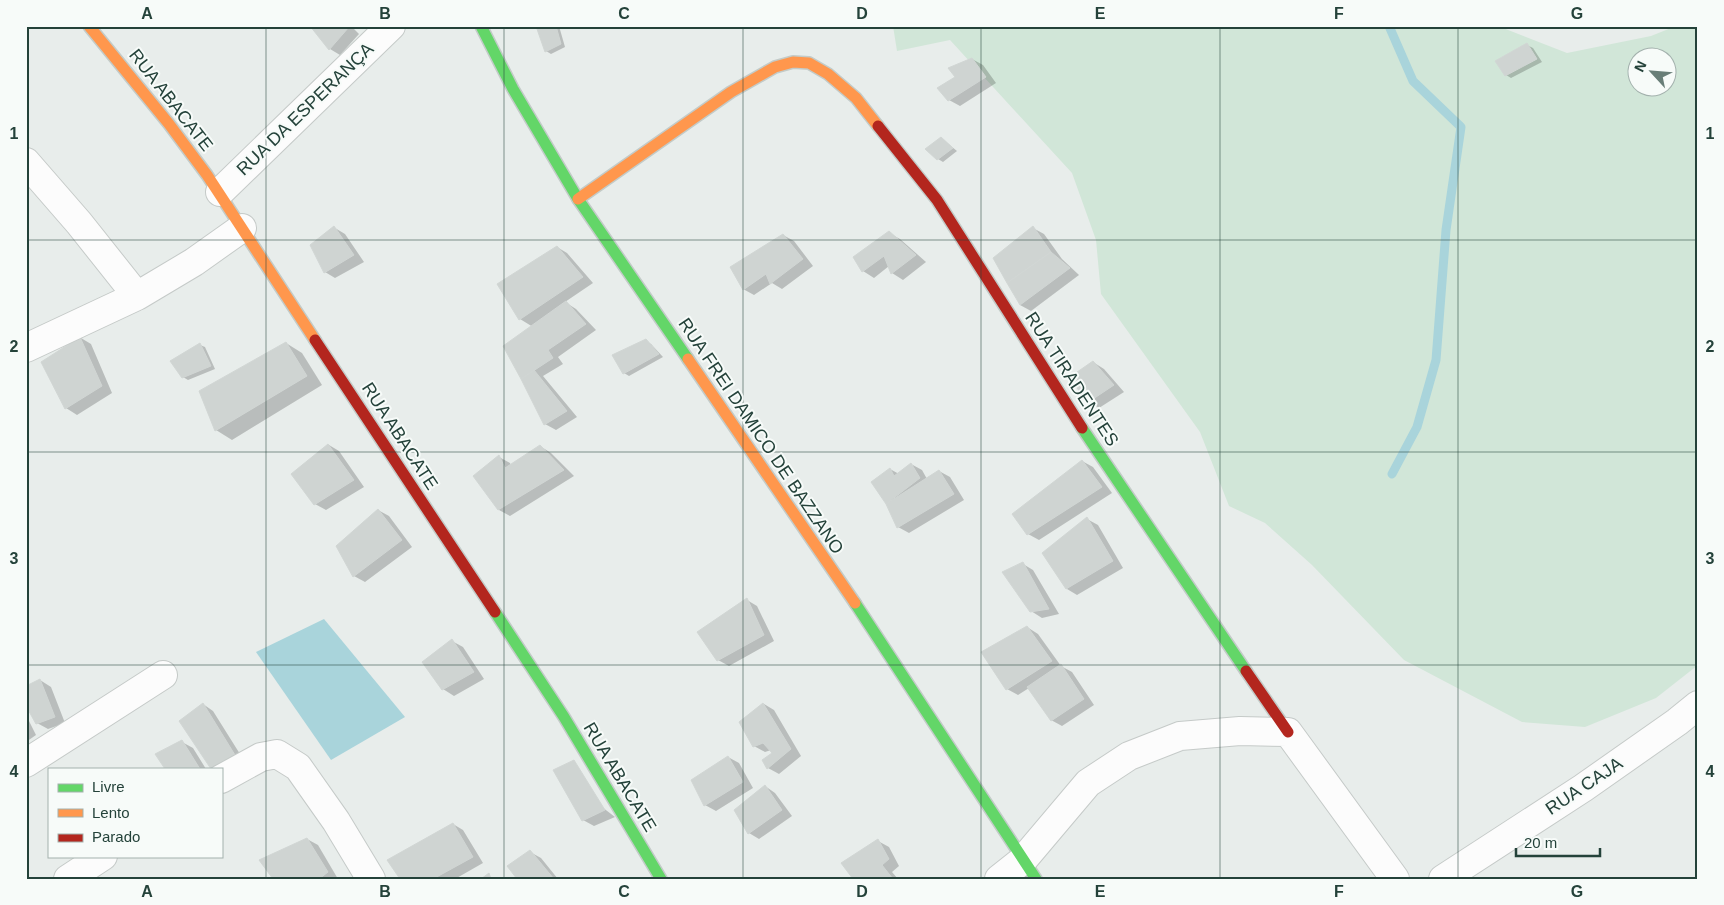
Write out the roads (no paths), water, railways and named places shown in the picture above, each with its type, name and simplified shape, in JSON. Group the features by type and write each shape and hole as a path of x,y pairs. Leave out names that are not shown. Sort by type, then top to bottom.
{"street":[{"name":"RUA ABACATE","path":"89,26 220,192 564,718 661,879"},
{"name":"RUA DA ESPERANÇA","path":"220,192 391,26"},
{"name":"RUA FREI DAMICO DE BAZZANO","path":"481,26 513,89 578,199 875,632 1029,869"},
{"name":"RUA TIRADENTES","path":"578,199 730,92 775,67 793,62 809,63 828,74 856,98 937,200 1068,406 1288,732"},
{"path":"26,162 79,223 137,296"},
{"path":"26,348 137,296 194,262 242,228"},
{"path":"26,762 163,675"},
{"name":"RUA CAJA","path":"1443,879 1583,788 1698,705"},
{"path":"999,879 1029,869 1088,783 1130,756 1180,736 1240,731 1288,732 1395,879"},
{"path":"222,778 261,757 277,754 298,767 336,822 371,879"},
{"path":"68,879 100,858"}],"water":[{"path":"324,619 405,717 331,760 256,652"}],"waterway":[{"path":"1389,26 1413,81 1461,127 1446,230 1436,360 1417,427 1392,474"}]}
